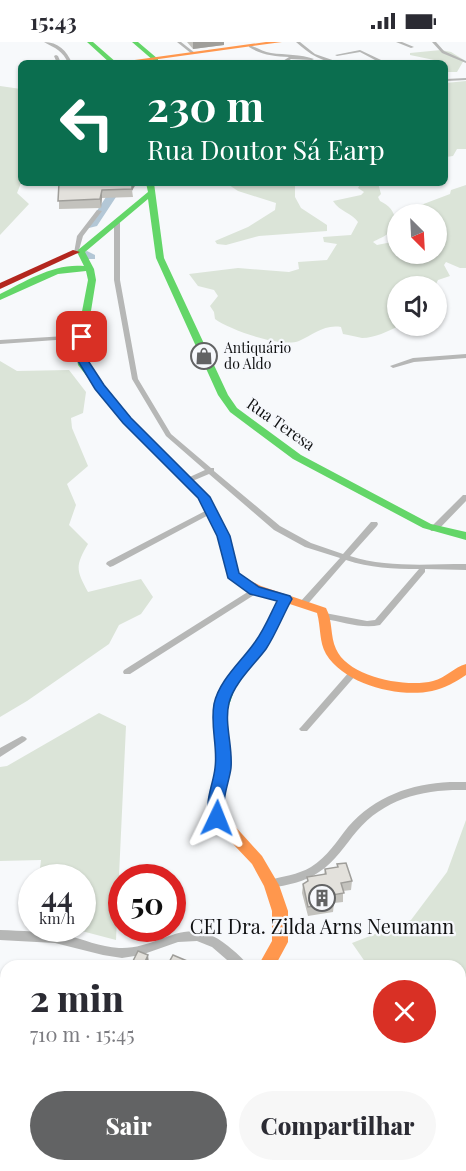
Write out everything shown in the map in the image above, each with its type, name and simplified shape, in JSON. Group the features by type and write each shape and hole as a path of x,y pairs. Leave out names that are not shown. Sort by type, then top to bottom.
{"main road":[{"path":"90,42 111,60"},
{"path":"135,42 155,60"},
{"path":"161,60 193,53 279,42"},
{"path":"0,297 70,267 83,258 148,187"},
{"name":"Rua Teresa","path":"148,187 160,258 223,395 233,410 297,458 434,529 466,536"},
{"path":"0,286 83,258"},
{"path":"83,258 92,280 80,356 99,387 127,420 204,497 223,536 233,575 254,591 285,599 307,601 320,610 325,616 331,652 340,664 353,673 374,681 417,687 443,682 466,668"},
{"path":"269,960 281,940 282,926 271,884 259,861 223,825 215,809 223,768 224,746 220,723 222,701 233,681 261,644 285,599"}],"street":[{"path":"46,42 60,48 69,60"},
{"path":"179,42 193,53"},
{"path":"298,42 314,55 330,60"},
{"path":"398,42 412,47"},
{"path":"434,42 443,52 466,66"},
{"path":"250,46 266,54 312,58 287,60"},
{"path":"337,55 360,51 379,60"},
{"path":"56,56 58,60"},
{"path":"448,80 466,79"},
{"path":"83,258 77,242 99,212"},
{"path":"117,223 117,280 135,379 168,435 277,528 308,545 344,558 387,566 466,567"},
{"path":"0,342 82,337"},
{"path":"393,366 413,360 466,356"},
{"path":"187,480 211,470"},
{"path":"434,529 466,497"},
{"path":"110,564 212,510"},
{"path":"307,601 374,524"},
{"path":"325,616 362,623 377,623 422,570"},
{"path":"127,672 254,591"},
{"path":"304,729 353,673"},
{"path":"0,753 22,739"},
{"path":"271,884 300,878 320,867 357,824 379,804 422,788 466,786"},
{"path":"0,935 58,939 107,952 123,953 144,951 171,939 199,936 218,945 235,960"}],"shaded area":[{"path":"441,50 451,52 464,60 457,72 448,72 448,60 434,60 410,55 410,53"},
{"path":"466,81 466,149 457,149 453,156 448,157 448,83"},
{"path":"0,86 18,89 20,186 17,193 29,204 0,235"},
{"path":"466,185 466,268 447,262 447,204 424,204"},
{"path":"230,186 295,186 295,197 301,208 327,225 327,231 259,236 226,245 217,244 215,241 248,227 275,210 276,203 238,191"},
{"path":"359,186 379,186 381,194 378,197 387,206 387,234 373,242 377,245 387,243 387,264 445,264 450,276 387,276 387,331 362,338 343,334 341,327 335,326 291,343 243,333 215,319 210,306 218,296 214,290 198,286 189,274 238,268 289,272 299,269 298,262 327,260 337,244 324,242 323,237 351,235 358,222 333,201 361,195 364,192 358,188"},
{"path":"0,361 17,371 69,370 86,392 83,413 71,418 72,428 88,466 67,484 76,505 69,525 88,544 79,563 79,573 88,592 141,579 153,597 141,614 119,625 109,644 0,717"},
{"path":"99,713 126,726 120,864 108,864 108,938 96,935 96,864 41,864 41,860 0,861 0,767 7,766"},
{"path":"466,820 466,960 364,960 352,943 411,920 447,872"}],"building":[{"path":"59,186 132,186 132,189 102,190 100,199 58,201"},
{"name":"CEI Dra. Zilda Arns Neumann","path":"346,863 352,881 341,883 344,893 332,895 334,903 308,907 303,884 308,881 307,877 326,874 325,869"},
{"path":"138,951 148,955 146,960 134,960"},
{"path":"173,955 185,960 170,960"}],"waterway":[{"path":"92,226 111,197"},
{"path":"87,254 91,257"}],"traffic: fast":[{"path":"90,42 111,60"},
{"path":"135,42 156,60"},
{"path":"150,186 160,258 223,395 233,410 297,457 427,526 466,536"},
{"path":"152,192 81,252 90,269 92,280 80,348 83,365 127,420 204,497 223,536 233,575 237,578"},
{"path":"0,297 55,272 78,268 90,269"},
{"path":"220,714 230,685 261,645 285,599"}],"traffic: slow":[{"path":"139,60 279,42"},
{"path":"237,578 257,589 322,611 331,652 338,662 362,677 393,686 421,688 442,683 466,668"},
{"path":"220,714 224,760 216,798 216,813 221,822 257,860 271,885 280,911 280,942 270,960"}],"traffic: jam":[{"path":"0,286 76,252"}],"place":[{"name":"Antiquário do Aldo","path":"204,356"},
{"name":"CEI Dra. Zilda Arns Neumann","path":"322,898"}],"route":[{"path":"82,337 80,356 83,365 99,387 127,420 204,497 223,536 233,575 254,591 285,599 261,644 233,681 222,701 220,723 224,746 223,768 215,809 217,818"}]}
